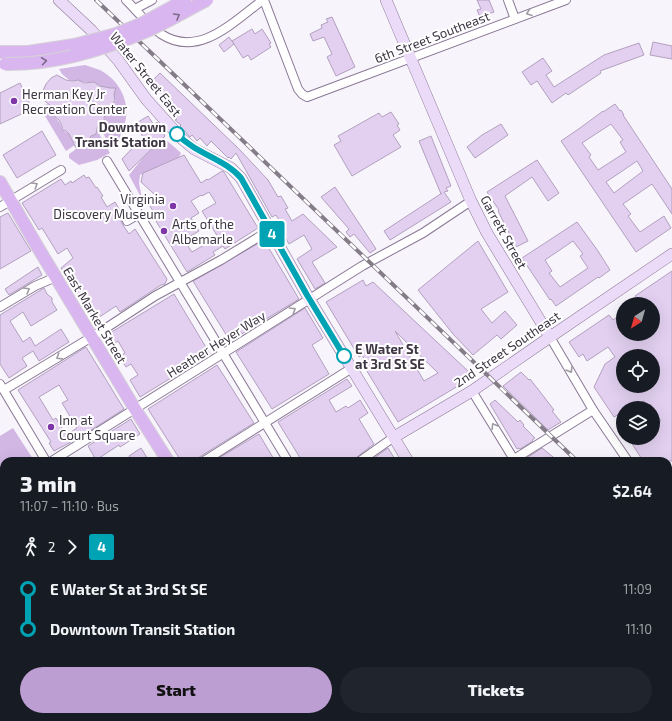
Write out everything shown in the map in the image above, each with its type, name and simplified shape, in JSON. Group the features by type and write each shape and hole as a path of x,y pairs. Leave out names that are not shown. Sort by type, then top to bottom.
{"main road":[{"path":"0,52 28,52 52,49 116,34 143,23 185,0"},
{"path":"2,64 23,64 73,57 146,32 207,0"},
{"name":"East Market Street","path":"0,182 5,204 56,277 165,457"}],"street":[{"name":"Water Street East","path":"59,0 91,30 118,60 146,99 181,138 194,149 236,172 241,178 310,299 406,457"},
{"path":"126,0 163,35 172,39 193,43 219,33 264,0"},
{"path":"135,9 152,0"},
{"name":"6th Street Southeast","path":"264,0 298,89 307,97 566,0"},
{"name":"Garrett Street","path":"386,0 471,201 487,233 593,410 625,457"},
{"path":"508,0 515,19"},
{"path":"107,161 286,457"},
{"path":"5,204 60,170"},
{"name":"Heather Heyer Way","path":"58,457 223,352 372,261 423,234 471,201"},
{"path":"127,221 139,214"},
{"path":"44,457 2,387 92,336 155,296 224,258 270,230"},
{"name":"2nd Street Southeast","path":"366,457 394,437 472,391 671,256"},
{"path":"0,307 36,286 56,277"},
{"path":"213,359 223,352 231,342"},
{"path":"223,352 235,350"},
{"path":"210,457 352,368"},
{"path":"472,391 512,457"},
{"path":"519,457 593,410"}],"shaded area":[{"path":"85,65 100,70 108,75 115,82 124,97 126,105 125,123 119,140 113,148 109,144 99,126 105,123 105,116 111,111 112,104 116,101 110,88 100,86 94,82 69,80 59,69"},
{"path":"49,104 62,130 69,134 75,145 66,151 39,106"},
{"path":"97,130 110,153 97,160 79,165 69,158 69,154 82,143 88,142 91,136 96,134"},
{"path":"165,136 164,138 181,153 179,157 140,175 139,183 142,199 129,175 145,155"},
{"path":"13,428 32,457 0,457 0,436"}],"building":[{"path":"477,0 489,0 494,12 480,17 477,10 481,9"},
{"path":"332,17 355,67 336,76 327,57 332,54 324,37 313,41 310,34 322,28 321,25 328,22 326,19"},
{"path":"252,29 255,34 262,29 271,43 269,44 271,47 251,60 248,55 243,58 232,41"},
{"path":"229,37 234,44 224,52 219,45"},
{"path":"653,42 672,46 672,59 650,55"},
{"path":"639,43 644,55 600,71 601,73 568,95 566,93 552,103 537,81 531,85 522,72 543,58 552,71 546,75 554,87 604,55"},
{"path":"160,73 240,150 268,180 278,197 281,196 288,208 285,209 292,221 303,214 337,247 312,262 325,283 315,289 297,259 312,249 304,235 289,244 280,228 283,227 276,215 272,217 236,153 231,159 229,157 228,158 211,141 207,146 200,138 197,141 192,135 190,137 175,120 177,119 169,111 174,106 150,83"},
{"path":"57,75 66,80 78,80 85,83 94,82 100,86 116,88 114,94 115,101 112,104 112,111 106,114 104,118 105,123 100,124 97,128 96,134 91,136 88,142 83,142 76,148 69,134 62,130 62,126 59,120 55,117 51,106 41,98 46,84 51,78"},
{"name":"Herman Key Jr Recreation Center","path":"20,83 32,109 0,124 0,93"},
{"path":"615,104 620,111 621,110 672,189 672,214 652,184 623,204 631,214 628,216 640,232 664,216 671,228 636,252 561,141","holes":["611,124 623,140 620,142 626,152 598,170 589,157 591,155 582,143","637,161 643,171 614,193 606,182"]},
{"path":"391,112 399,124 397,125 400,130 393,135 401,147 352,176 334,145 341,141 338,136 379,113 382,117"},
{"name":"Downtown Transit Station","path":"148,116 154,125 157,122 165,136 129,171 122,159 143,137 135,124"},
{"path":"501,124 508,135 475,158 467,147 482,135"},
{"path":"42,131 56,155 17,178 3,155"},
{"path":"431,136 451,186 446,188 448,191 444,192 451,202 390,240 384,231 441,194 419,141"},
{"path":"184,155 201,183 222,171 258,228 225,249 223,246 213,252 215,255 187,272 151,213 153,211 148,203 155,195 141,182 143,173","holes":["209,192 216,203 202,211 218,237 192,252 184,240 199,231 191,218 199,213 191,201"]},
{"path":"537,160 559,193 548,201 532,177 505,196 528,241 516,247 498,211 499,210 487,192"},
{"path":"84,175 86,178 89,177 96,188 97,187 103,196 101,197 107,207 115,202 124,217 121,222 129,234 135,229 167,279 165,284 161,285 120,312 116,306 95,320 61,268 73,258 67,248 58,254 42,228 39,230 22,203 61,179 65,185 71,181 72,183"},
{"path":"335,187 376,249 370,253 354,234 350,237 346,232 349,229 321,197"},
{"path":"8,213 31,251 0,269 0,217"},
{"path":"577,222 610,270 556,306 551,299 550,300 522,258","holes":["573,241 583,254 580,256 588,268 560,287 549,273 552,271 545,260"]},
{"path":"264,240 299,299 230,341 193,281"},
{"path":"478,241 508,292 481,309 492,323 505,311 517,325 501,339 497,335 473,355 453,334 418,290"},
{"path":"38,267 42,275 9,295 5,289"},
{"path":"672,271 672,457 640,457 633,445 660,445 660,401 616,401 616,416 614,417 594,387 605,364 615,357 608,347 587,361 583,354 579,357 569,342 609,315 613,320 616,318 616,341 660,341 660,297 635,296"},
{"path":"363,280 366,286 373,282 473,377 398,422 365,368 368,366 362,355 359,357 326,302","holes":["395,331 438,373 424,381"]},
{"path":"44,288 47,294 52,298 52,302 57,310 31,326 23,312 10,321 23,342 30,337 35,346 61,329 69,342 39,361 33,351 22,358 27,366 9,378 0,364 0,315"},
{"path":"174,294 210,354 140,397 130,380 138,375 131,364 126,367 119,357 125,353 118,341 111,346 105,336"},
{"path":"305,308 323,338 312,345 329,374 272,409 236,352"},
{"path":"86,347 124,409 82,436 81,434 70,440 71,442 54,451 49,443 51,442 18,390","holes":["59,385 68,400 62,403 77,428 66,435 56,418 53,420 39,397"]},
{"path":"217,365 254,423 199,457 178,457 148,409"},
{"path":"521,372 529,380 530,379 554,410 552,411 561,422 548,430 503,386"},
{"path":"347,379 352,386 329,400 336,412 346,406 348,408 360,400 368,413 359,419 374,444 357,457 300,457 278,422"},
{"path":"495,400 518,422 520,420 524,425 523,426 535,438 532,440 533,441 520,449 517,449 490,404"},
{"path":"131,419 140,434 101,457 94,457 88,446"},
{"path":"259,434 273,457 220,457"},
{"path":"141,448 147,457 130,457"},
{"path":"388,448 394,457 375,457"},
{"path":"542,448 553,457 528,457"}],"railway":[{"path":"96,0 573,457"}],"bus line":[{"name":"4","path":"177,134 194,149 231,168 241,178 307,295 344,356"}],"place":[{"name":"Herman Key Jr Recreation Center","path":"14,101"},
{"name":"Downtown Transit Station","path":"177,134"},
{"name":"Virginia Discovery Museum","path":"173,206"},
{"name":"Arts of the Albemarle","path":"164,231"},
{"name":"E Water St at 3rd St SE","path":"344,356"},
{"name":"Inn at Court Square","path":"51,427"}]}
